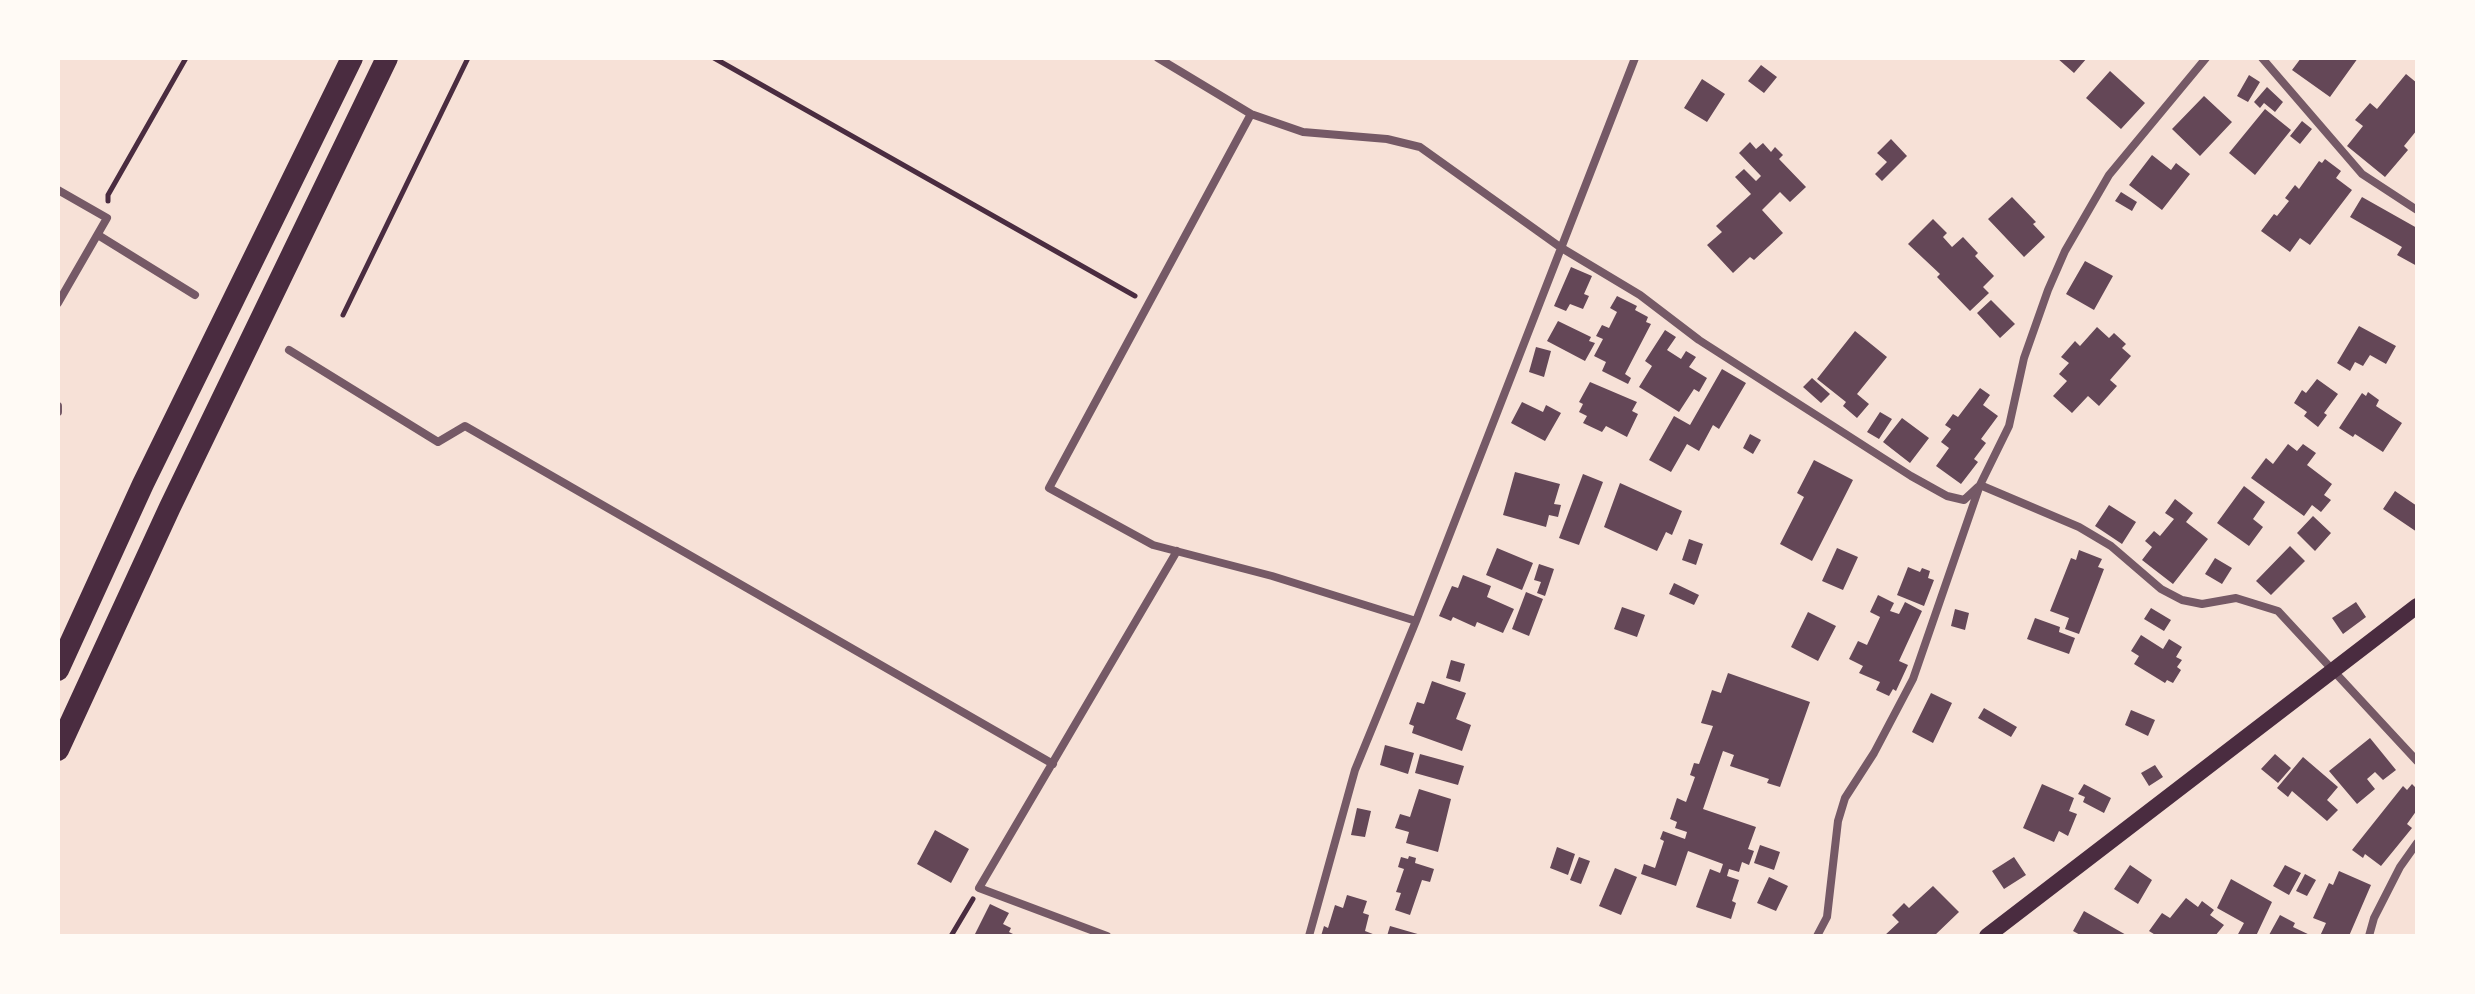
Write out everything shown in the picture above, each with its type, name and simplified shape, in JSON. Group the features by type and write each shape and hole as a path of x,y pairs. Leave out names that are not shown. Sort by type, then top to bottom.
{"highway":[{"path":"58,670 143,484 352,58"},
{"path":"58,750 211,421 387,58"}],"main road":[{"path":"1987,936 2417,606"}],"street":[{"path":"1158,58 1251,114 1303,132 1387,139 1420,147 1560,247 1640,295 1699,340 1923,483 1947,496 1964,500 1980,485"},
{"path":"1309,936 1355,770 1635,58"},
{"path":"1817,936 1827,917 1838,821 1845,798 1874,753 1913,679 1980,485 2009,426 2024,358 2065,251 2109,175 2206,58"},
{"path":"2262,58 2362,174 2417,210"},
{"path":"1251,114 1049,488 1153,545 1272,576 1416,621"},
{"path":"58,190 107,218 58,303"},
{"path":"98,235 195,295"},
{"path":"289,350 438,442 465,426 1053,764"},
{"path":"58,406 58,412"},
{"path":"1980,485 2079,527 2111,546 2161,589 2182,600 2202,604 2236,598 2278,611 2417,761"},
{"path":"1107,936 979,888 1177,551"},
{"path":"2369,936 2380,905 2417,843"}],"path":[{"path":"107,218 108,195 186,58"},
{"path":"343,315 468,58"},
{"path":"714,58 1150,304"},
{"path":"951,936 979,888"}],"building":[{"path":"2057,58 2087,58 2074,73"},
{"path":"2301,58 2358,58 2330,97 2292,70"},
{"path":"1761,65 1777,77 1764,93 1748,81"},
{"path":"2110,71 2145,103 2121,129 2086,98"},
{"path":"2406,74 2417,83 2417,130 2404,146 2408,150 2385,177 2347,146 2363,126 2355,120 2370,103 2377,109"},
{"path":"2249,75 2260,82 2248,102 2237,96"},
{"path":"1702,79 1725,94 1707,122 1684,108"},
{"path":"2267,87 2283,102 2275,112 2264,103 2260,108 2254,102"},
{"path":"2204,96 2232,122 2200,156 2172,129"},
{"path":"2265,109 2291,130 2255,175 2229,153"},
{"path":"2302,121 2312,129 2300,144 2290,136"},
{"path":"1891,139 1907,156 1882,181 1875,174 1887,162 1877,153"},
{"path":"1750,142 1756,149 1763,143 1771,152 1775,147 1783,155 1779,159 1806,187 1790,202 1780,192 1762,210 1783,233 1754,260 1750,257 1733,273 1707,245 1722,232 1716,226 1751,194 1735,177 1744,169 1756,181 1761,176 1739,153"},
{"path":"2152,155 2171,170 2176,163 2190,174 2162,210 2129,185"},
{"path":"2325,159 2341,171 2336,178 2352,190 2310,245 2300,238 2290,252 2261,231 2289,201 2285,198 2295,185 2299,189 2319,161 2322,163"},
{"path":"2121,192 2137,202 2132,211 2115,201"},
{"path":"2012,197 2036,222 2033,224 2045,237 2024,257 1988,219"},
{"path":"2362,197 2417,228 2417,266 2397,255 2402,247 2350,217"},
{"path":"1933,219 1947,233 1943,237 1952,247 1963,237 1978,253 1975,256 1994,276 1983,287 1989,293 1970,311 1937,277 1940,274 1908,244"},
{"path":"2085,261 2113,276 2094,310 2066,294"},
{"path":"1571,267 1592,276 1584,294 1589,296 1583,309 1570,304 1566,311 1554,306"},
{"path":"1617,296 1637,306 1635,310 1648,317 1646,322 1651,324 1625,374 1631,378 1628,384 1602,371 1606,362 1594,356 1603,339 1596,336 1602,325 1609,328 1617,312 1610,308"},
{"path":"1991,300 2015,324 2000,338 1977,313"},
{"path":"1558,321 1591,337 1589,341 1595,343 1585,361 1547,341"},
{"path":"2359,326 2396,346 2386,364 2370,355 2363,366 2355,362 2350,371 2337,363"},
{"path":"2097,327 2109,338 2114,333 2126,344 2122,348 2131,356 2110,380 2117,386 2099,406 2088,396 2072,413 2053,396 2067,381 2059,374 2069,363 2061,357 2075,341 2080,346"},
{"path":"1665,330 1676,337 1667,350 1681,359 1686,351 1696,357 1689,367 1707,378 1699,392 1694,389 1679,412 1639,387 1652,366 1645,361"},
{"path":"1855,331 1887,357 1857,394 1869,404 1857,418 1843,406 1846,402 1817,379"},
{"path":"1536,347 1551,351 1544,377 1529,372"},
{"path":"1722,369 1746,383 1719,429 1713,425 1699,451 1687,444 1671,472 1649,460 1674,416 1690,425"},
{"path":"1812,378 1830,394 1821,403 1803,387"},
{"path":"2317,379 2338,394 2318,427 2304,416 2307,412 2294,403 2302,390 2306,393"},
{"path":"1590,382 1637,402 1632,411 1638,414 1627,437 1606,426 1602,432 1583,423 1587,416 1579,412 1583,404 1579,402"},
{"path":"1980,388 1990,395 1983,405 1998,416 1981,439 1986,443 1974,459 1978,462 1961,484 1936,466 1949,448 1941,442 1951,429 1945,425 1953,414 1958,417"},
{"path":"2368,392 2379,400 2376,406 2402,423 2383,452 2339,428 2362,393 2366,396"},
{"path":"1522,402 1543,412 1546,405 1561,413 1545,441 1511,423"},
{"path":"1880,412 1892,419 1879,439 1867,432"},
{"path":"1902,418 1929,438 1910,463 1883,442"},
{"path":"1750,434 1761,440 1753,454 1743,448"},
{"path":"2288,444 2297,451 2303,444 2316,453 2307,465 2332,484 2324,495 2331,500 2321,512 2312,505 2304,516 2251,478 2266,458 2273,464"},
{"path":"1814,460 1853,480 1812,561 1780,544 1804,497 1797,493"},
{"path":"1515,472 1560,484 1554,504 1561,505 1558,517 1549,515 1546,527 1503,515"},
{"path":"1583,474 1603,482 1579,545 1559,538"},
{"path":"1620,483 1682,511 1672,535 1666,532 1657,551 1604,527"},
{"path":"2244,486 2265,502 2253,519 2263,527 2249,546 2217,523"},
{"path":"2395,491 2417,506 2417,532 2383,509"},
{"path":"2175,499 2193,513 2186,522 2208,539 2173,584 2142,560 2152,547 2145,541 2154,531 2160,536 2174,519 2165,513"},
{"path":"2109,505 2136,522 2122,544 2095,526"},
{"path":"2313,516 2331,533 2315,551 2297,533"},
{"path":"1689,539 1703,544 1696,565 1682,560"},
{"path":"2290,546 2305,561 2271,595 2256,581"},
{"path":"1497,548 1533,563 1522,590 1486,575"},
{"path":"1837,548 1858,557 1843,590 1822,581"},
{"path":"2079,550 2102,559 2098,567 2104,569 2079,634 2065,629 2069,618 2050,611 2071,558 2076,560"},
{"path":"2215,558 2232,568 2222,584 2205,574"},
{"path":"1539,564 1554,569 1545,596 1537,593 1541,582 1534,580"},
{"path":"1908,567 1920,572 1922,568 1930,571 1928,578 1934,580 1924,606 1897,595"},
{"path":"1463,575 1491,586 1487,597 1514,609 1503,633 1477,622 1475,627 1453,617 1451,621 1439,616 1452,586 1458,588"},
{"path":"1674,583 1699,595 1694,605 1669,594"},
{"path":"1526,592 1543,599 1529,636 1512,629"},
{"path":"1878,595 1894,603 1890,611 1899,614 1905,602 1922,611 1899,661 1908,665 1896,691 1893,689 1889,696 1876,690 1880,682 1859,673 1863,666 1849,659 1858,641 1867,645 1880,617 1870,612"},
{"path":"2356,602 2366,617 2343,634 2332,618"},
{"path":"1622,607 1645,615 1637,637 1614,629"},
{"path":"2151,608 2171,620 2164,631 2144,619"},
{"path":"1955,609 1969,613 1965,630 1951,626"},
{"path":"1808,612 1836,626 1818,661 1791,647"},
{"path":"2035,618 2060,627 2059,632 2075,638 2069,654 2027,639"},
{"path":"2141,635 2163,649 2169,639 2182,647 2176,657 2182,660 2177,667 2181,670 2173,683 2167,680 2165,683 2134,664 2139,656 2131,651"},
{"path":"1451,660 1465,664 1460,682 1446,678"},
{"path":"1728,673 1810,702 1780,787 1767,783 1769,779 1730,766 1734,755 1723,751 1703,809 1756,827 1748,849 1754,851 1749,865 1742,862 1739,872 1729,869 1727,876 1739,880 1732,901 1736,903 1731,919 1696,907 1710,869 1720,873 1723,864 1688,851 1676,886 1641,874 1644,864 1655,868 1664,841 1660,839 1663,831 1685,839 1687,832 1675,828 1677,822 1670,819 1677,798 1686,802 1695,777 1690,775 1694,763 1699,764 1713,726 1701,723 1712,690 1721,693"},
{"path":"1432,681 1466,693 1456,719 1471,725 1462,751 1412,733 1414,726 1409,724 1417,702 1424,704"},
{"path":"1931,693 1952,703 1933,743 1912,732"},
{"path":"1984,708 2017,727 2011,737 1978,718"},
{"path":"2131,710 2155,720 2148,736 2125,725"},
{"path":"2370,738 2396,770 2383,780 2375,772 2367,779 2375,789 2357,804 2329,771"},
{"path":"1385,745 1414,753 1408,774 1380,765"},
{"path":"1420,754 1464,766 1458,785 1415,773"},
{"path":"2275,754 2291,768 2278,783 2261,769"},
{"path":"2303,757 2338,787 2327,800 2338,810 2327,821 2292,791 2288,797 2277,788"},
{"path":"2155,765 2163,777 2149,786 2141,773"},
{"path":"2042,784 2074,798 2069,811 2077,814 2068,836 2059,831 2054,842 2023,828"},
{"path":"2084,784 2111,798 2104,813 2083,802 2085,797 2078,794"},
{"path":"2412,784 2417,789 2417,810 2407,824 2412,828 2381,866 2365,854 2363,858 2352,850 2403,786 2407,790"},
{"path":"1419,789 1451,799 1438,852 1406,843 1409,832 1395,828 1400,814 1410,817"},
{"path":"1357,808 1371,811 1365,837 1351,835"},
{"path":"935,830 969,849 951,883 917,864"},
{"path":"1760,845 1780,852 1774,870 1754,863"},
{"path":"1557,847 1575,854 1568,875 1550,868"},
{"path":"1409,856 1416,858 1415,863 1434,869 1430,882 1422,880 1410,915 1395,910 1401,893 1396,892 1404,869 1398,867 1401,857 1408,859"},
{"path":"1579,857 1590,861 1581,884 1570,880"},
{"path":"2014,857 2026,875 2004,889 1992,871"},
{"path":"2130,865 2152,880 2138,904 2114,889"},
{"path":"2285,865 2301,873 2289,895 2273,886"},
{"path":"1615,868 1637,877 1621,915 1599,906"},
{"path":"2339,871 2371,885 2349,936 2320,936 2326,923 2313,918 2329,883 2333,885"},
{"path":"2305,874 2316,880 2307,896 2296,891"},
{"path":"1769,877 1788,886 1776,911 1757,903"},
{"path":"2231,879 2272,902 2256,936 2237,936 2244,923 2217,908"},
{"path":"1933,886 1959,912 1934,936 1884,936 1899,922 1892,915 1904,903 1909,908"},
{"path":"1347,895 1367,901 1363,913 1369,915 1365,931 1378,936 1321,936 1324,926 1328,928 1335,905 1343,908"},
{"path":"2186,898 2198,907 2202,901 2214,910 2210,915 2224,925 2215,936 2157,936 2149,931 2162,913 2170,918"},
{"path":"990,904 1009,913 1003,924 1017,936 974,936"},
{"path":"2084,911 2128,936 2082,936 2073,931"},
{"path":"2280,915 2295,923 2293,927 2312,936 2269,935"},
{"path":"1390,926 1421,935 1421,936 1387,936"}]}
